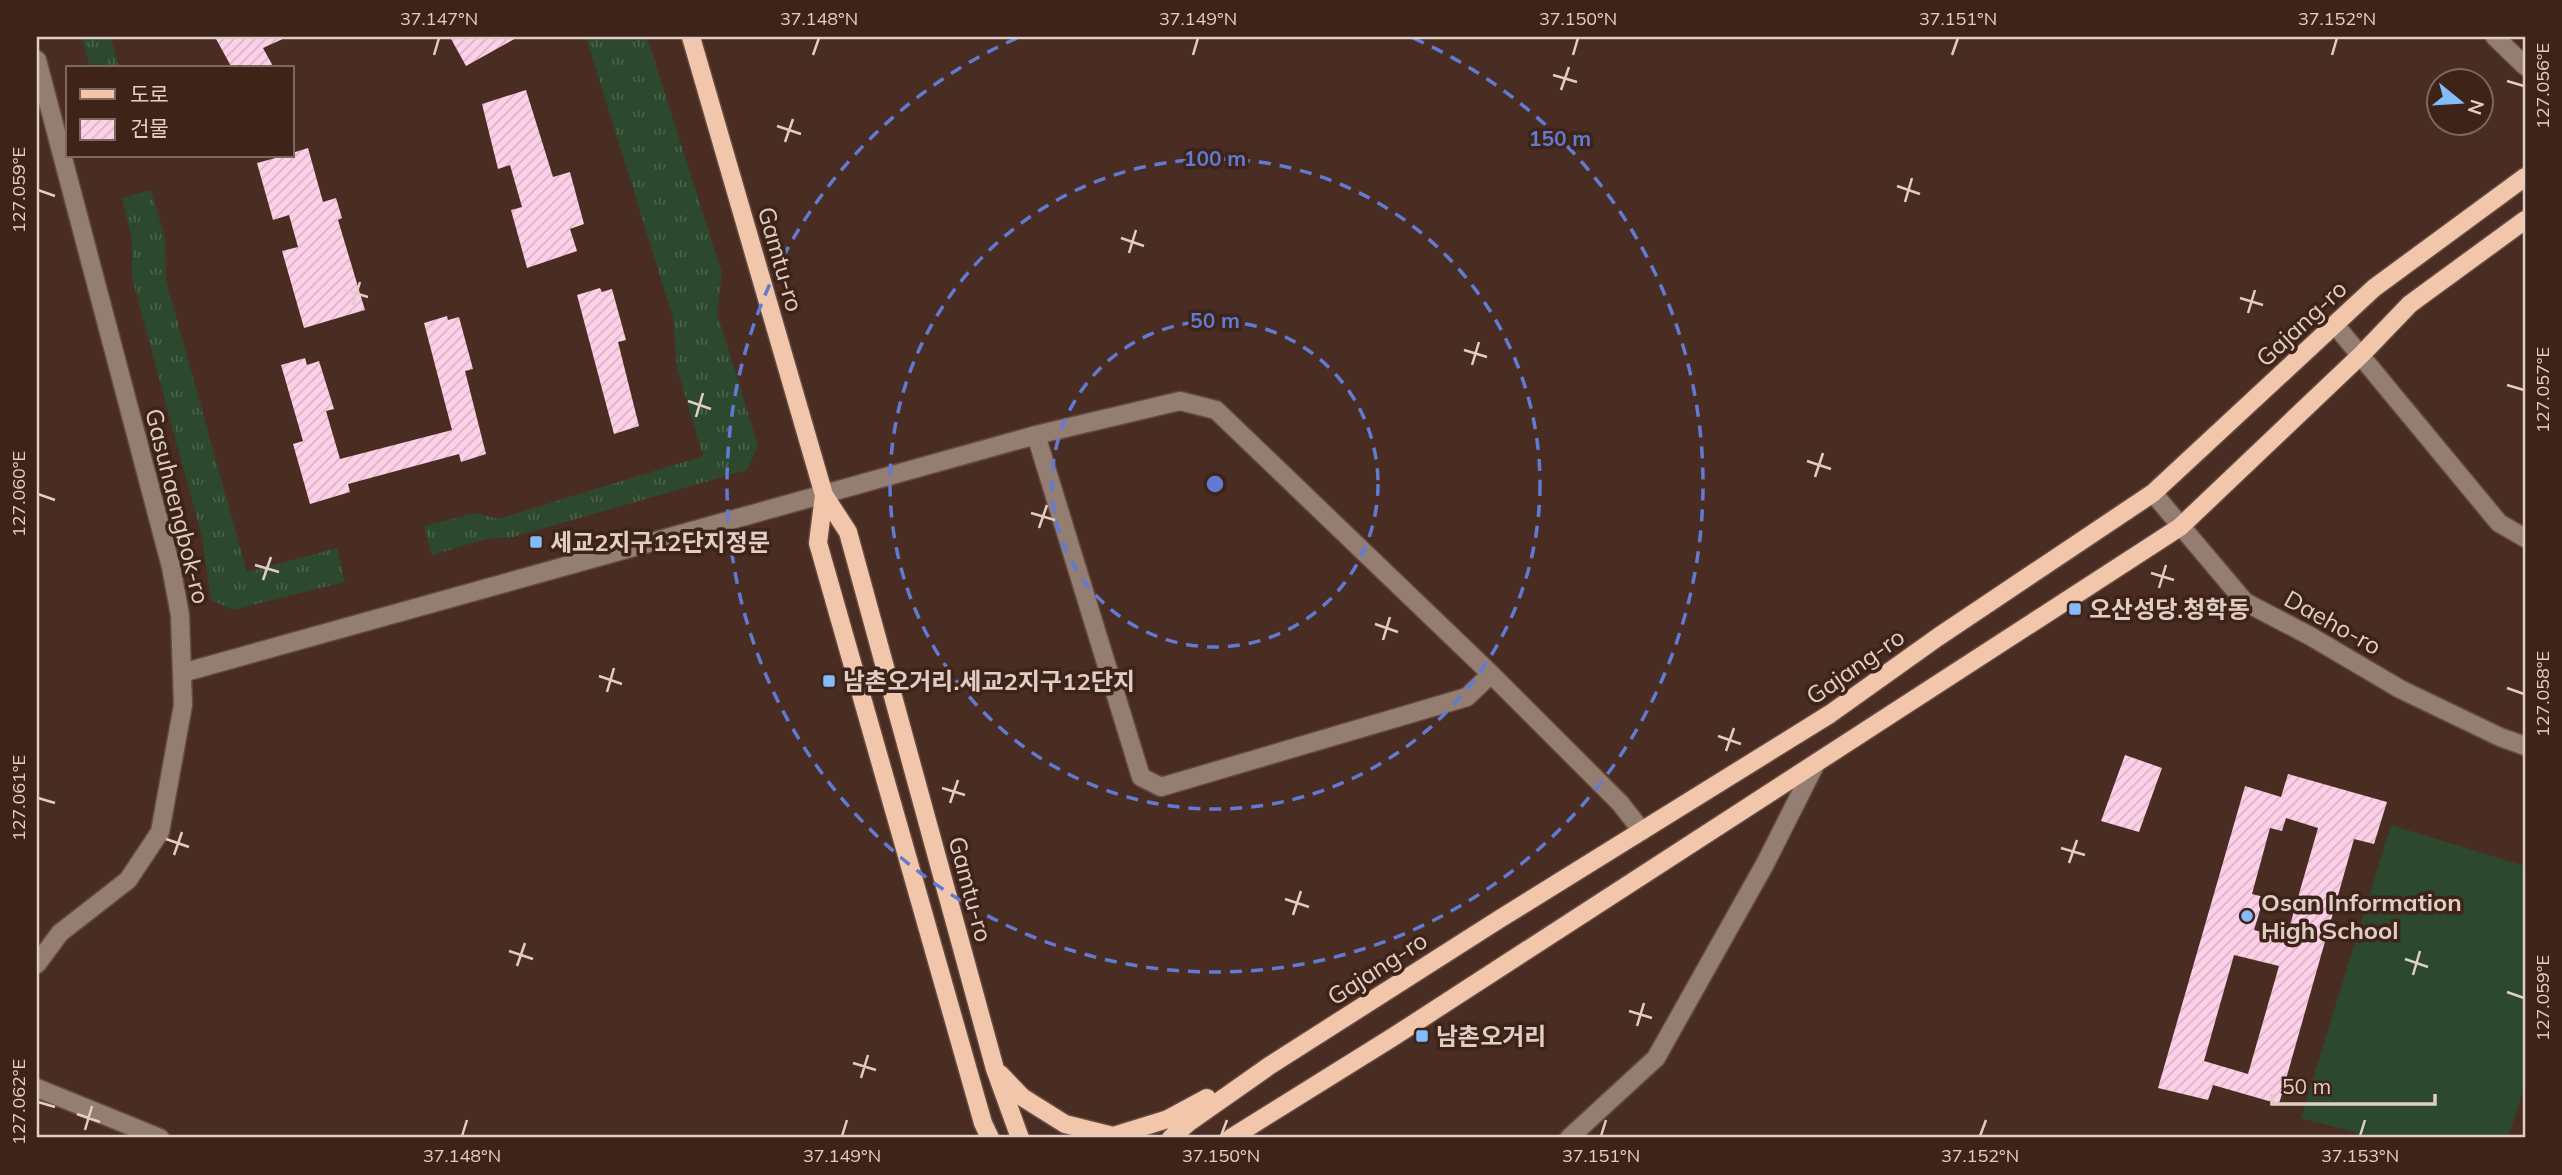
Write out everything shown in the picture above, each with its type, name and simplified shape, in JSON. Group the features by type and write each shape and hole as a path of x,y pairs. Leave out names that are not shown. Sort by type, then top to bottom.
{"main road":[{"name":"Gamtu-ro","path":"691,37 824,495 848,531 995,1069 1020,1138"},
{"name":"Gajang-ro","path":"1171,1138 1269,1066 1830,714 1938,637 2153,493 2374,288 2525,177"},
{"path":"1231,1138 2180,527 2361,355 2410,304 2525,220"},
{"name":"Gamtu-ro","path":"824,495 818,543 986,1133"},
{"path":"995,1069 1022,1097 1065,1124 1113,1136 1168,1119 1269,1066"},
{"path":"1239,1138 1261,1119"}],"street":[{"path":"2495,37 2525,66"},
{"name":"Gasuhaengbok-ro","path":"37,60 171,567 180,615 183,705 160,832 128,880 60,933 37,964"},
{"path":"2336,326 2499,523 2525,538"},
{"path":"182,673 1036,435 1180,401 1216,410 1491,674 1620,803 1642,831"},
{"path":"1036,435 1141,777 1161,787 1467,697 1491,674"},
{"name":"Daeho-ro","path":"2153,493 2245,602 2310,636 2400,689 2500,737 2525,746"},
{"path":"1569,1138 1656,1058 1765,863 1816,763"},
{"path":"37,1088 160,1138"}],"green space":[{"path":"82,37 111,37 118,66 89,66"},
{"path":"586,37 647,37 722,273 717,313 758,445 747,470 513,537 486,539 432,555 424,526 475,513 498,519 703,456 677,368 673,318"},
{"path":"151,190 165,238 166,280 247,572 337,548 345,582 233,610 211,600 202,537 132,278 132,239 122,198"},
{"path":"2391,825 2525,866 2525,1084 2508,1138 2375,1138 2301,1118"}],"building":[{"path":"215,37 287,37 263,48 273,66 231,66"},
{"path":"450,37 518,37 466,66"},
{"path":"526,90 553,177 570,172 584,224 570,229 577,251 527,268 511,210 522,207 510,165 498,169 482,104"},
{"path":"308,148 323,202 336,198 342,218 338,220 365,310 304,328 282,251 298,247 289,215 273,220 257,163 276,158 294,158 294,152"},
{"path":"600,288 602,292 612,289 626,340 618,342 639,426 614,434 577,295"},
{"path":"447,316 448,320 459,317 473,369 465,371 486,454 461,462 459,454 348,484 350,492 310,504 293,444 303,441 281,365 305,358 307,365 319,361 334,409 326,411 340,459 452,430 424,323"},
{"path":"2125,755 2162,768 2139,832 2101,821"},
{"path":"2288,774 2387,802 2374,844 2354,839 2279,1104 2213,1085 2208,1100 2158,1088 2245,786 2281,797","holes":["2286,818 2318,828 2286,939 2254,930 2264,897 2252,894 2270,828 2282,831","2234,955 2279,966 2248,1074 2204,1061"]}],"place":[{"name":"세교2지구12단지정문","path":"536,542"},
{"name":"오산성당.청학동","path":"2075,609"},
{"name":"남촌오거리.세교2지구12단지","path":"829,681"},
{"name":"Osan Information High School","path":"2247,916"},
{"name":"남촌오거리","path":"1422,1036"}]}
